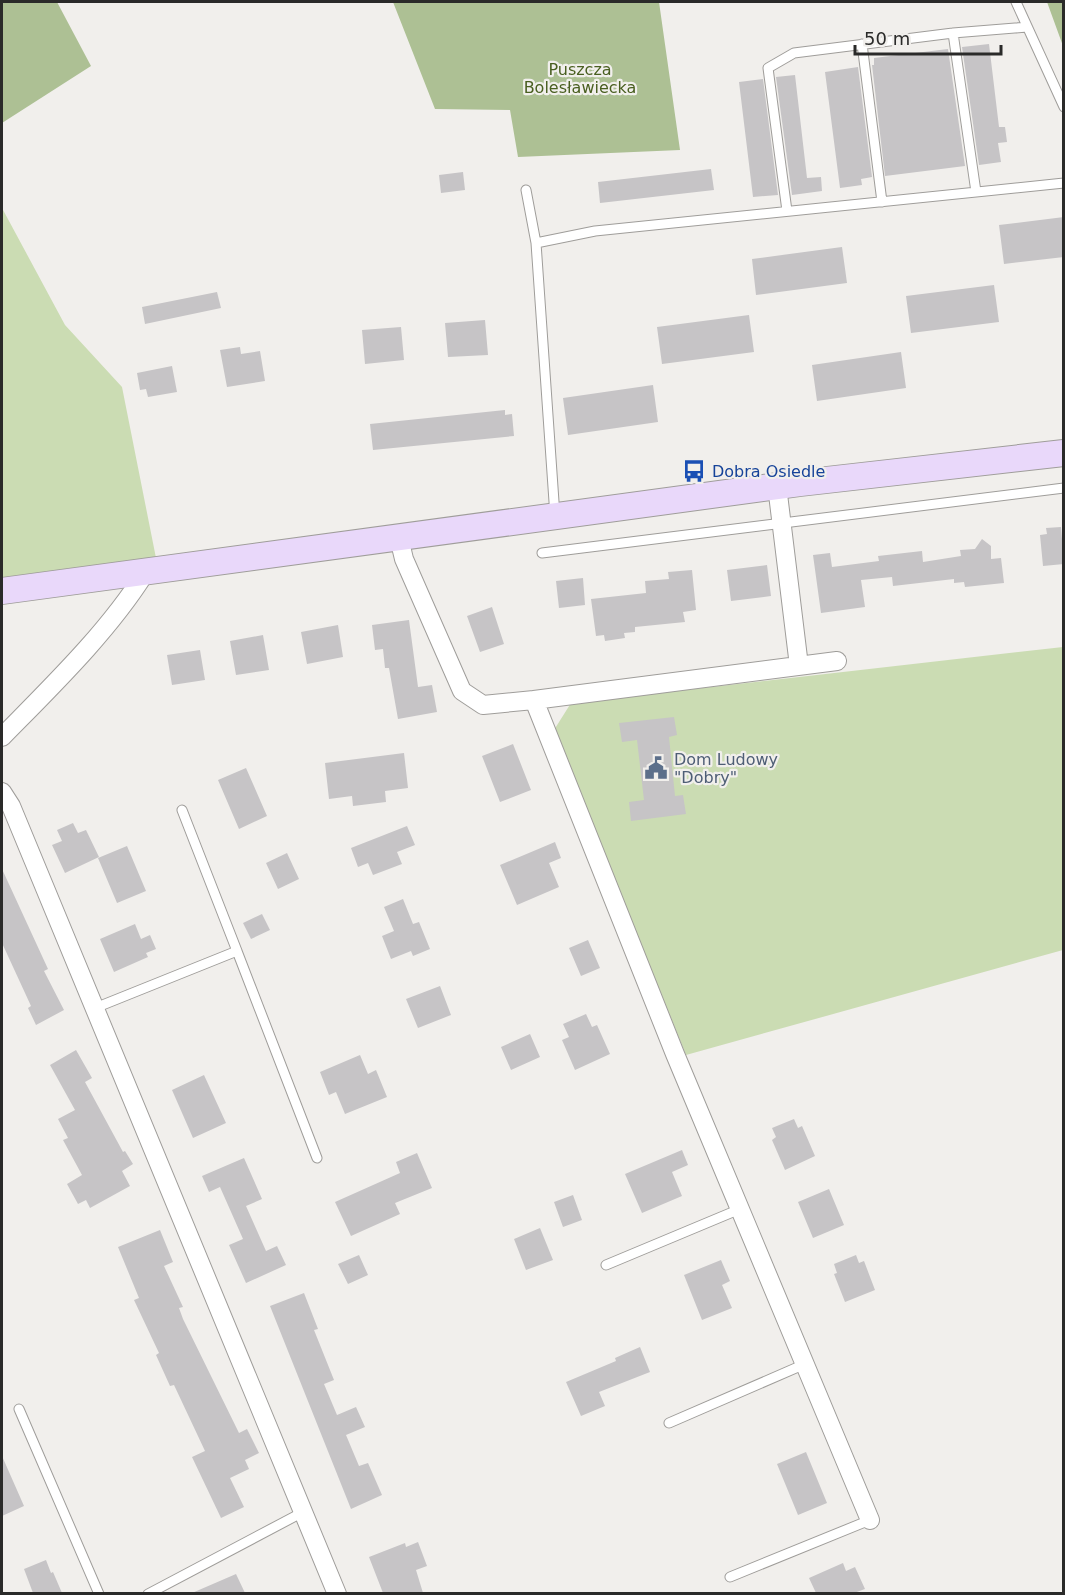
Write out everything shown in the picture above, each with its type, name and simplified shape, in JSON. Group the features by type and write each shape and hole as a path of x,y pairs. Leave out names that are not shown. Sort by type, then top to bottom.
{"main road":[{"path":"2,591 555,518 777,486 1064,453"}],"street":[{"path":"777,486 798,666"},
{"path":"399,538 404,560 462,692 483,705 837,662"},
{"path":"2,737 60,677 132,594 145,573"},
{"path":"534,700 585,834 870,1520"},
{"path":"2,792 11,806 338,1593"}],"lane":[{"path":"1016,2 1064,107"},
{"path":"787,212 768,68 794,53 952,33 1027,27"},
{"path":"952,33 976,192"},
{"path":"862,44 882,202"},
{"path":"536,243 595,231 1064,183"},
{"path":"526,190 536,243 555,518"},
{"path":"542,553 1064,488"},
{"path":"182,810 318,1158"},
{"path":"95,1008 237,951"},
{"path":"606,1265 740,1209"},
{"path":"669,1423 805,1364"},
{"path":"19,1409 99,1593"},
{"path":"148,1593 305,1511"},
{"path":"730,1577 870,1520"}],"green space":[{"path":"2,2 57,2 91,66 2,123"},
{"name":"Puszcza Bolesławiecka","path":"393,2 659,2 680,150 518,157 510,110 435,109"},
{"path":"1047,2 1063,2 1063,46"},
{"path":"2,208 65,325 122,387 156,558 2,578"},
{"path":"1063,647 1063,950 686,1055 554,730 571,703"}],"building":[{"path":"989,44 999,127 1005,127 1007,142 998,143 1001,162 979,165 962,47"},
{"path":"948,49 965,166 885,176 872,65 874,65 874,58"},
{"path":"858,67 872,177 861,179 862,185 840,188 825,72"},
{"path":"795,75 807,178 821,177 822,191 792,195 776,77"},
{"path":"763,79 778,195 753,197 739,82"},
{"path":"711,169 714,190 600,203 598,182"},
{"path":"463,172 465,190 441,193 439,175"},
{"path":"1064,217 1064,257 1004,264 999,225"},
{"path":"842,247 847,283 756,295 752,259"},
{"path":"994,285 999,322 911,333 906,296"},
{"path":"217,292 221,308 145,324 142,307"},
{"path":"749,315 754,352 662,364 657,327"},
{"path":"485,320 488,355 448,357 445,323"},
{"path":"401,327 404,360 365,364 362,330"},
{"path":"240,347 241,354 260,351 265,381 227,387 220,350"},
{"path":"901,352 906,388 817,401 812,365"},
{"path":"172,366 177,392 148,397 146,389 140,390 137,373"},
{"path":"653,385 658,422 568,435 563,398"},
{"path":"505,410 505,415 512,414 514,436 373,450 370,424"},
{"path":"1061,527 1064,564 1043,566 1040,535 1047,534 1046,528"},
{"path":"982,539 991,546 991,559 1001,558 1004,583 965,587 964,582 954,583 954,579 893,586 892,577 861,580 865,607 821,613 813,555 830,553 832,567 879,561 878,556 922,551 923,562 961,556 960,550 975,549"},
{"path":"767,565 771,596 731,601 727,570"},
{"path":"692,570 696,610 683,612 685,622 635,627 635,632 624,633 625,638 605,641 604,635 596,636 591,599 646,593 645,581 669,579 668,572"},
{"path":"583,578 585,605 559,608 556,581"},
{"path":"492,607 504,644 480,652 467,616"},
{"path":"409,620 418,687 432,685 437,712 398,719 389,668 385,668 383,649 375,650 372,625"},
{"path":"338,625 343,657 307,664 301,632"},
{"path":"263,635 269,670 236,675 230,641"},
{"path":"200,650 205,680 172,685 167,655"},
{"name":"Dom Ludowy \"Dobry\"","path":"674,717 677,735 669,737 675,796 683,795 686,814 631,821 629,802 644,800 637,740 622,742 619,723"},
{"path":"513,744 531,790 500,802 482,756"},
{"path":"404,753 408,788 385,791 386,802 353,806 352,796 329,799 325,763"},
{"path":"246,768 267,816 239,829 218,780"},
{"path":"73,823 78,833 86,830 99,857 65,873 52,845 62,841 57,830"},
{"path":"407,826 415,845 397,852 402,864 373,875 368,863 358,867 351,848"},
{"path":"555,842 561,858 549,863 559,887 517,905 500,865"},
{"path":"127,846 146,891 117,903 98,858"},
{"path":"287,853 299,879 278,889 266,863"},
{"path":"2,869 48,969 44,971 64,1010 36,1025 28,1008 31,1006 2,943"},
{"path":"403,899 413,924 419,922 430,949 413,956 411,951 391,959 382,936 394,931 384,907"},
{"path":"262,914 270,930 251,939 243,923"},
{"path":"135,924 141,939 150,935 156,949 146,953 148,957 114,972 100,939"},
{"path":"588,940 600,968 581,976 569,948"},
{"path":"440,986 451,1015 418,1028 406,999"},
{"path":"586,1014 592,1027 597,1025 610,1054 575,1070 562,1040 569,1037 563,1024"},
{"path":"530,1034 540,1057 511,1070 501,1047"},
{"path":"76,1050 92,1078 85,1082 123,1152 125,1151 133,1164 122,1171 130,1186 90,1208 86,1200 78,1204 67,1184 82,1175 63,1140 68,1138 58,1119 75,1110 50,1065"},
{"path":"360,1055 368,1074 376,1070 387,1097 345,1114 336,1092 329,1095 320,1072"},
{"path":"204,1075 226,1123 193,1138 172,1090"},
{"path":"794,1119 798,1128 802,1126 815,1156 785,1170 772,1140 776,1137 772,1128"},
{"path":"682,1150 688,1165 672,1172 682,1196 642,1213 625,1174"},
{"path":"417,1153 432,1188 395,1203 400,1214 351,1236 335,1202 400,1173 396,1162"},
{"path":"244,1158 262,1199 246,1206 266,1251 277,1246 286,1265 246,1283 229,1245 243,1239 220,1187 209,1192 202,1176"},
{"path":"829,1189 844,1225 813,1238 798,1202"},
{"path":"573,1195 582,1220 563,1227 554,1202"},
{"path":"540,1228 553,1260 526,1270 514,1239"},
{"path":"160,1230 173,1262 164,1266 183,1307 179,1308 183,1319 239,1433 247,1429 259,1453 245,1460 249,1469 230,1478 244,1507 221,1518 192,1457 205,1451 174,1385 170,1386 156,1355 159,1353 134,1300 139,1298 118,1247"},
{"path":"359,1255 368,1275 348,1284 338,1264"},
{"path":"856,1255 859,1263 864,1261 875,1290 845,1302 834,1274 837,1273 834,1264"},
{"path":"721,1260 730,1281 722,1285 732,1308 702,1320 684,1275"},
{"path":"304,1293 318,1329 314,1330 334,1380 324,1384 337,1415 356,1407 365,1427 346,1435 359,1466 368,1463 382,1495 351,1509 270,1306"},
{"path":"640,1347 650,1372 599,1392 605,1406 581,1416 566,1382 616,1361 615,1358"},
{"path":"806,1452 827,1503 798,1515 777,1464"},
{"path":"2,1456 24,1506 2,1516"},
{"path":"418,1542 427,1566 416,1570 423,1593 383,1593 369,1557 405,1543 406,1547"},
{"path":"46,1560 62,1593 33,1593 24,1569"},
{"path":"843,1563 846,1571 855,1567 865,1589 854,1593 816,1593 809,1578"},
{"path":"236,1574 245,1593 192,1593"}],"place":[{"name":"Dobra Osiedle","path":"694,471"},
{"name":"Dom Ludowy \"Dobry\"","path":"656,768"}]}
